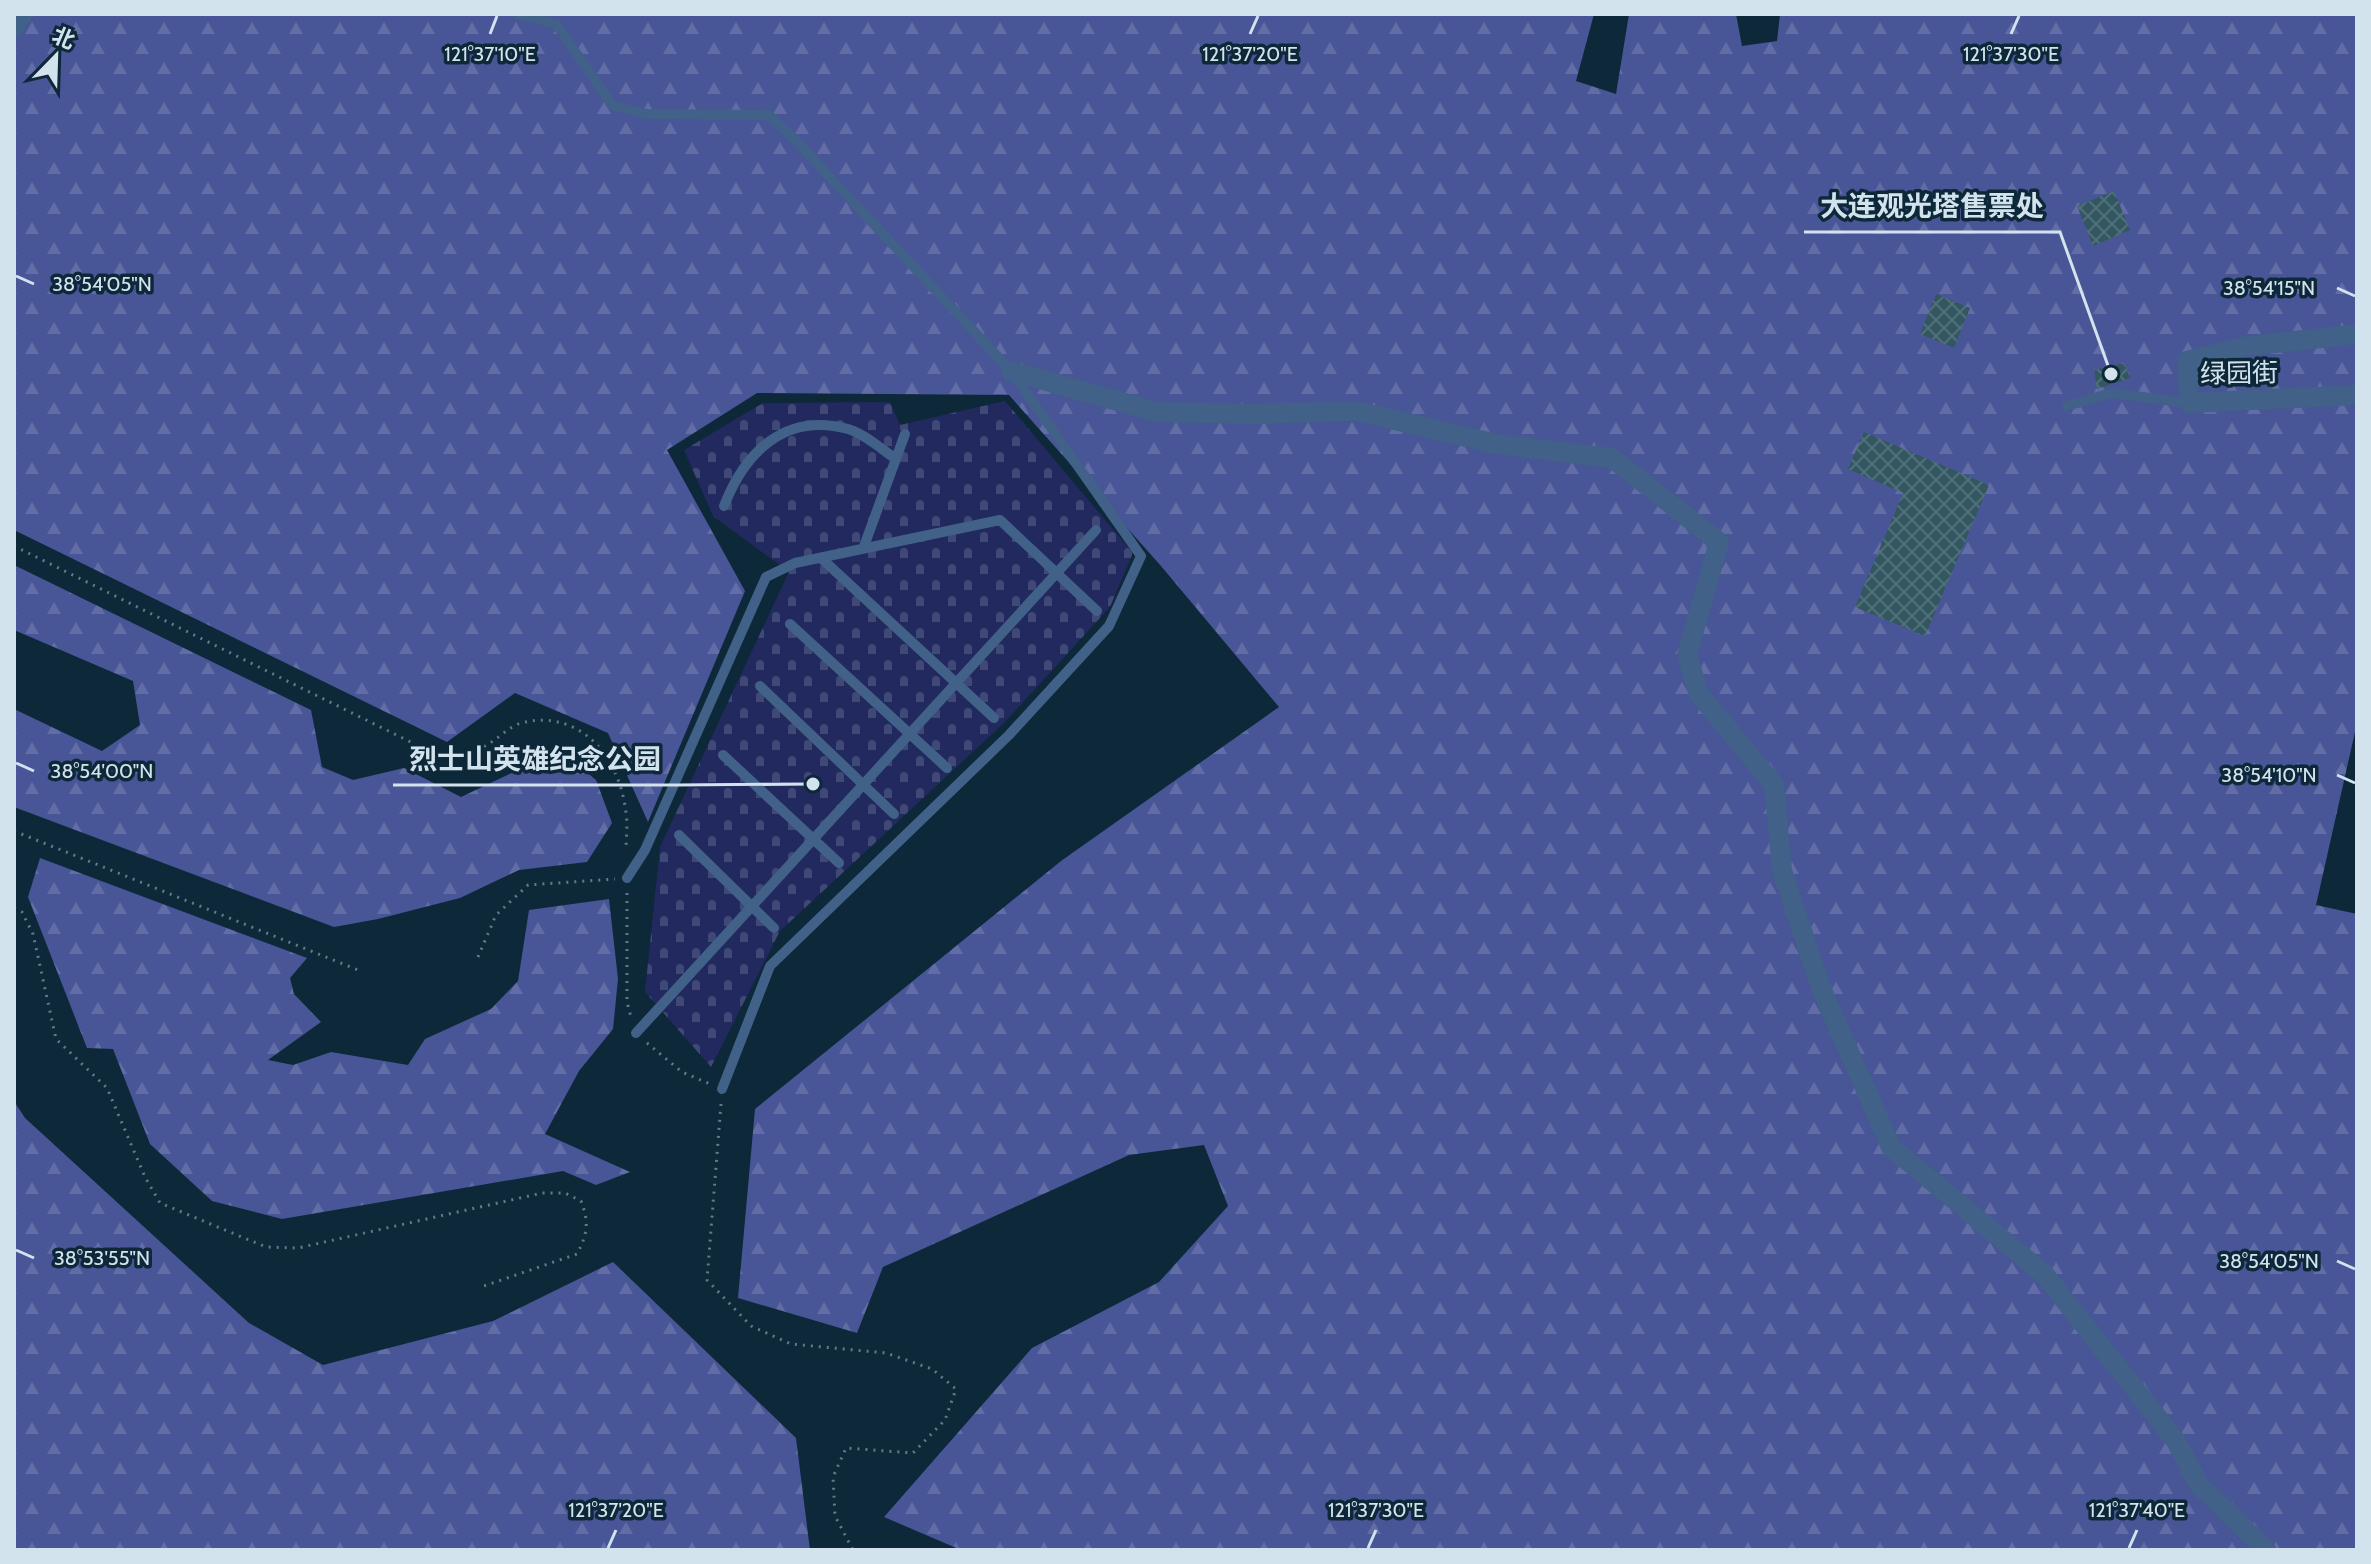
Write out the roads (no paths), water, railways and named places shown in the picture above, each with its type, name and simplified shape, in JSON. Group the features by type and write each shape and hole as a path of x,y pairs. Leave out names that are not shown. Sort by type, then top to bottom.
{"street":[{"path":"14,27 23,14"},
{"name":"绿园街","path":"2357,334 2248,346 2187,361 2189,403 2357,395"},
{"path":"1011,371 1157,412 1252,414 1357,411 1496,444 1612,458 1719,542 1687,655 1699,694 1774,785 1782,871 1821,988 1891,1147 2044,1274 2176,1441 2199,1485 2266,1550"}],"lane":[{"path":"517,14 556,24 613,106 647,114 769,115 1011,371 1141,556 1109,626 1009,735 770,966 722,1089"},
{"path":"2067,406 2111,393 2189,403"},
{"path":"724,506 733,482 747,462 770,440 790,428 816,425 849,430 896,459"},
{"path":"863,549 905,434"},
{"path":"627,878 645,850 766,577 795,563 1000,520 1097,611"},
{"path":"636,1033 1096,530"},
{"path":"821,558 994,718"},
{"path":"790,624 947,768"},
{"path":"760,686 894,814"},
{"path":"723,755 839,863"},
{"path":"679,835 774,928"}],"place":[{"name":"大连观光塔售票处","path":"2111,374"},
{"name":"烈士山英雄纪念公园","path":"813,784"}]}
